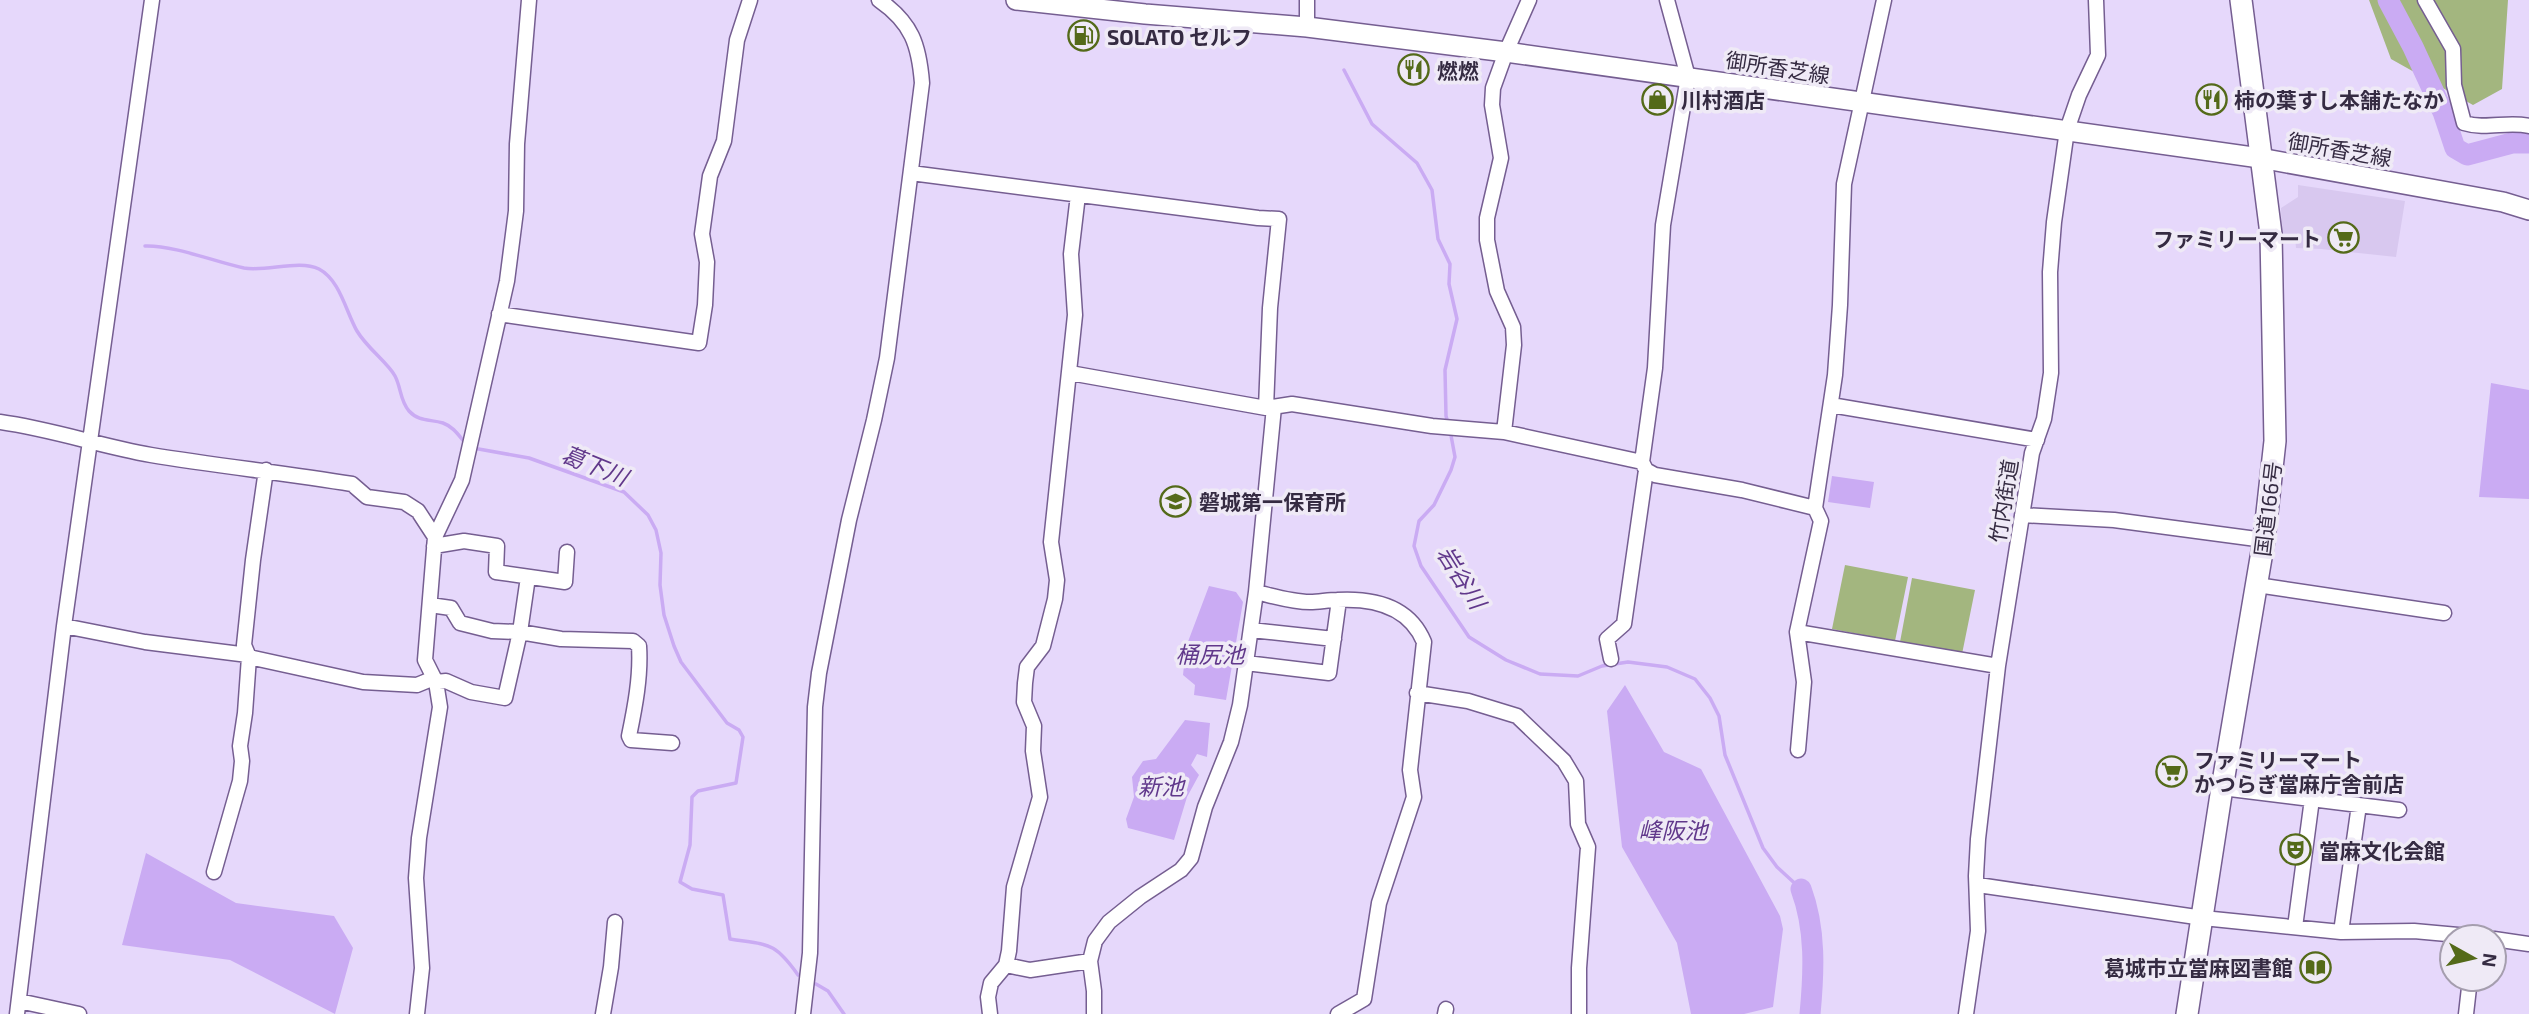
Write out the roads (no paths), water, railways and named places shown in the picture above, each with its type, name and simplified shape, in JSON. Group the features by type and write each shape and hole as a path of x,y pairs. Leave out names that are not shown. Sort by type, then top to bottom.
{"highway":[{"name":"国道166号","path":"2187,1014 2264,540 2275,441 2271,234 2241,0"}],"main road":[{"name":"御所香芝線","path":"1016,0 1307,27 1688,77 2260,158 2503,202 2529,210"}],"street":[{"path":"79,1014 18,1007 64,626 152,0"},
{"path":"416,1014 422,968 416,877 419,838 440,707 435,680 425,660 435,541 462,480 499,314 516,211 517,144 529,0"},
{"path":"499,314 699,343 705,305 707,262 702,234 710,176 724,141 737,40 750,0"},
{"path":"803,1014 810,953 815,707 819,673 849,520 887,358 922,83 920,54 912,33 894,10 879,0"},
{"path":"1307,0 1307,27"},
{"path":"1504,432 1514,345 1513,327 1497,290 1488,240 1487,218 1501,158 1492,105 1493,88 1530,0"},
{"path":"1611,659 1607,639 1624,624 1655,368 1663,225 1688,77 1667,0"},
{"path":"1798,750 1804,682 1797,632 1821,521 1815,508 1831,405 1840,305 1844,184 1884,0"},
{"name":"竹内街道","path":"1966,1014 1978,931 1978,839 1998,666 2022,515 2037,440 2044,419 2051,373 2050,272 2054,222 2067,130 2079,95 2098,55 2096,0"},
{"path":"2426,0 2453,49 2454,85 2464,123 2477,127 2515,123 2529,126"},
{"path":"911,173 1279,219 1270,308 1270,407 1256,592 1240,705 1231,742 1205,807 1191,858 1181,870 1140,897 1109,922 1095,941 1090,961 1094,1014"},
{"path":"990,1014 988,997 991,983 1006,965 1014,887 1040,797 1032,751 1034,726 1024,702 1025,683 1027,667 1043,646 1057,580 1051,542 1075,316 1071,254 1078,195"},
{"path":"1070,373 1270,407 1292,404 1433,426 1504,432 1644,466 1655,475 1742,490 1815,508"},
{"path":"1831,405 2037,440"},
{"path":"0,422 29,426 150,455 352,484 368,497 404,502 418,511 435,541"},
{"path":"214,872 240,781 240,746 248,656 244,646 266,470"},
{"path":"2022,515 2114,520 2264,540"},
{"path":"435,541 464,541 497,546 496,572 565,582 567,552"},
{"path":"64,626 145,642 248,656 363,682 416,685 435,680 446,681 471,692 505,698 520,632 528,577"},
{"path":"2257,585 2444,613"},
{"path":"1256,592 1308,602 1339,600 1390,607 1408,617 1418,628 1423,642 1410,770 1414,797 1379,903 1364,999 1360,1009 1338,1014"},
{"path":"1246,663 1329,673 1339,600"},
{"path":"429,605 451,608 460,623 492,631 520,632 561,639 634,641 639,646 640,655 636,702 629,736 631,740 638,742 672,743"},
{"path":"1251,630 1334,639"},
{"path":"1797,632 1998,666"},
{"path":"1417,693 1468,701 1517,716 1564,761 1576,781 1578,824 1588,847 1579,968 1579,1014"},
{"path":"2222,788 2399,810"},
{"path":"2294,927 2312,799"},
{"path":"2341,932 2359,805"},
{"path":"1978,885 2203,918 2341,932 2438,933"},
{"path":"603,1014 615,922"},
{"path":"2508,941 2529,944"},
{"path":"1006,965 1030,970 1090,961"},
{"path":"2466,1014 2468,993"}],"water":[{"path":"2491,383 2529,390 2529,499 2479,497"},
{"path":"1832,476 1874,482 1870,508 1828,502"},
{"name":"桶尻池","path":"1209,586 1236,592 1243,602 1226,700 1194,695 1195,685 1183,675 1186,647"},
{"name":"峰阪池","path":"1625,685 1664,752 1701,769 1780,916 1783,929 1773,1007 1744,1014 1691,1014 1677,943 1622,847 1607,711"},
{"name":"新池","path":"1185,720 1210,723 1207,757 1197,754 1191,765 1199,775 1187,797 1174,840 1128,828 1126,819 1134,797 1132,777 1143,761 1156,759"},
{"path":"146,853 236,903 334,916 353,948 335,1014 230,960 122,945"}],"waterway":[{"path":"2388,0 2443,112 2455,148 2467,155 2512,143 2529,143"},
{"name":"岩谷川","path":"1344,70 1372,124 1417,163 1432,190 1438,239 1450,264 1449,284 1457,319 1445,370 1448,423"},
{"name":"葛下川","path":"145,246 181,251 244,268 302,265 319,269 337,288 361,337 395,376 409,411 421,419 447,425 466,444"},
{"name":"岩谷川","path":"1450,430 1455,457 1451,470 1434,505 1419,521 1414,546 1421,566 1469,637 1506,660 1540,674 1578,676 1602,666 1628,662 1667,667 1695,679 1710,698 1719,716 1725,755 1763,848 1777,867 1801,889"},
{"name":"葛下川","path":"473,448 529,458 624,492 648,515 656,530 661,553 660,585 664,615 674,646 681,662 727,723 739,730 743,737 736,783 698,791 692,797 690,845 680,882 692,889 723,895 730,939 769,946 783,956 798,975"},
{"name":"岩谷川","path":"1801,889 1813,951 1810,1014"},
{"name":"葛下川","path":"816,984 828,991 844,1014"}],"place":[{"name":"SOLATO セルフ","path":"1084,36"},
{"name":"燃燃","path":"1414,70"},
{"name":"川村酒店","path":"1658,99"},
{"name":"柿の葉すし本舗たなか","path":"2211,99"},
{"name":"ファミリーマート","path":"2344,238"},
{"name":"磐城第一保育所","path":"1176,501"},
{"name":"ファミリーマート かつらぎ當麻庁舎前店","path":"2171,771"},
{"name":"當麻文化会館","path":"2296,850"},
{"name":"葛城市立當麻図書館","path":"2316,967"}]}
